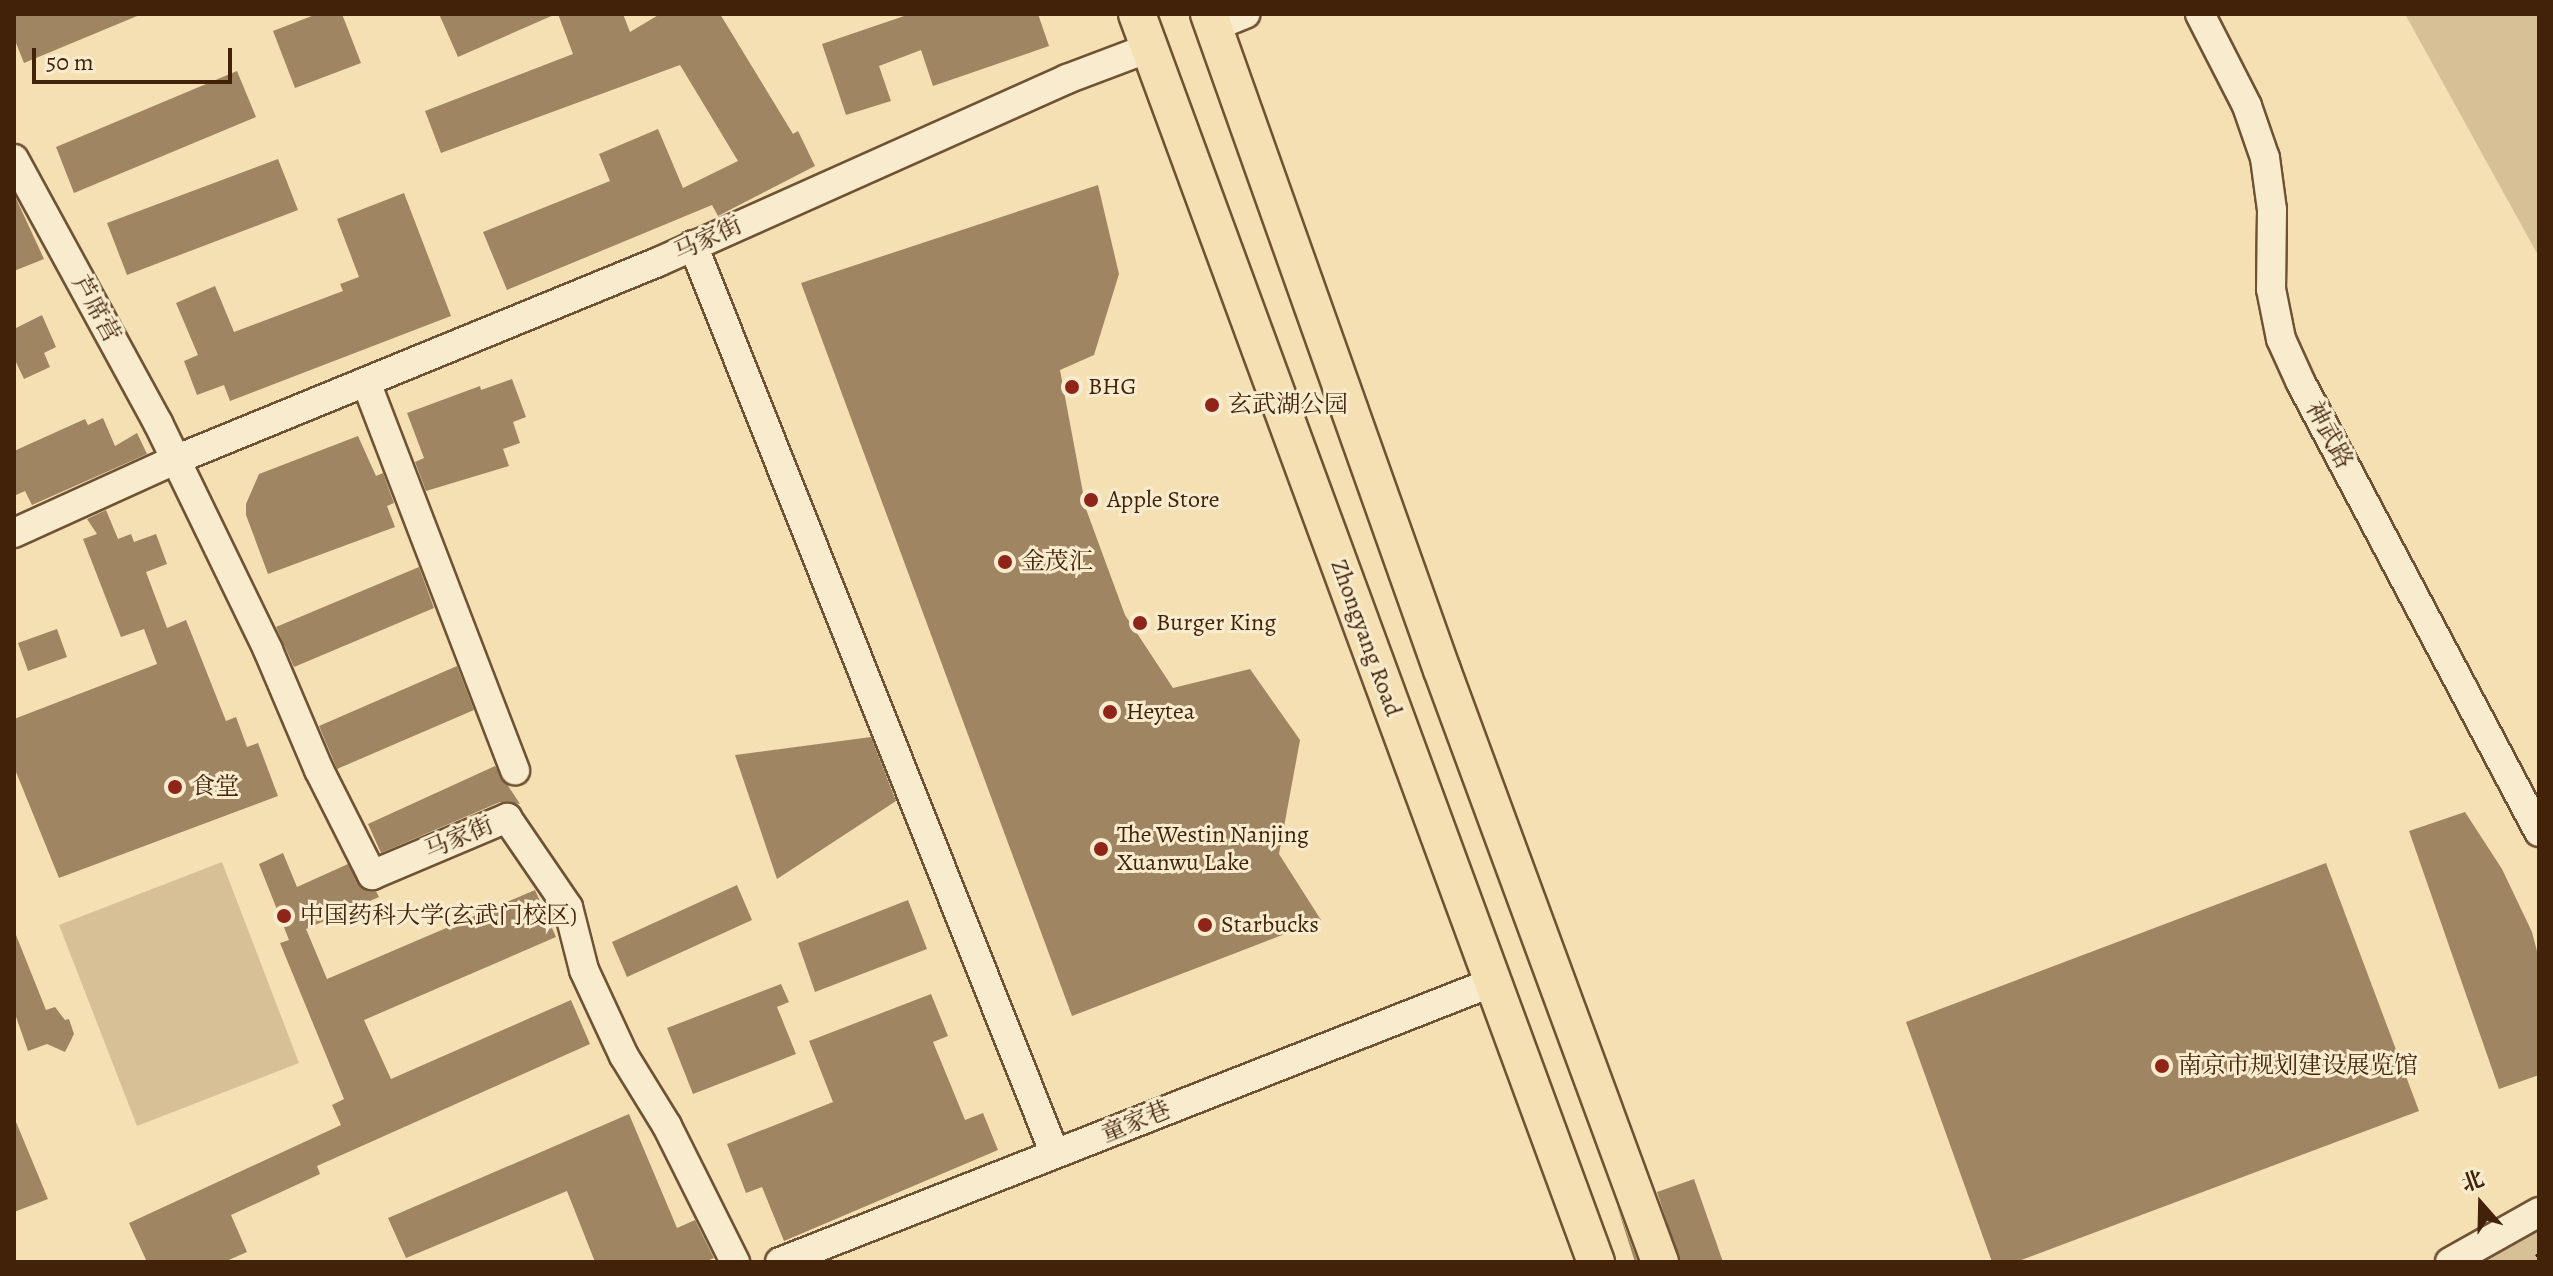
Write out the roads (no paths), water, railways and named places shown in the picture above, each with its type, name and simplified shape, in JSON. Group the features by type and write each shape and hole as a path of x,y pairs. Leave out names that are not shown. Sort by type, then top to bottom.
{"main road":[{"name":"Zhongyang Road","path":"1137,14 1596,1262"},
{"path":"1223,18 1442,670 1660,1262"}],"street":[{"name":"神武路","path":"2200,14 2247,106 2265,158 2272,210 2271,289 2281,339 2307,394 2539,832"},
{"name":"马家街","path":"14,533 175,460 693,245 1067,79 1149,48"},
{"name":"芦席营","path":"14,159 175,460"},
{"path":"693,245 1055,1154"},
{"path":"366,382 515,770"},
{"name":"马家街","path":"175,460 268,650 319,770 372,875 507,818 568,907 584,970 624,1056 667,1126 735,1262"},
{"name":"童家巷","path":"780,1262 1493,982"},
{"path":"2450,1262 2539,1212"}],"place":[{"name":"BHG","path":"1072,387"},
{"name":"玄武湖公园","path":"1212,405"},
{"name":"Apple Store","path":"1091,500"},
{"name":"金茂汇","path":"1005,562"},
{"name":"Burger King","path":"1140,623"},
{"name":"Heytea","path":"1110,712"},
{"name":"食堂","path":"175,787"},
{"name":"The Westin Nanjing Xuanwu Lake","path":"1101,849"},
{"name":"中国药科大学(玄武门校区)","path":"284,916"},
{"name":"Starbucks","path":"1205,925"},
{"name":"南京市规划建设展览馆","path":"2162,1066"}]}
